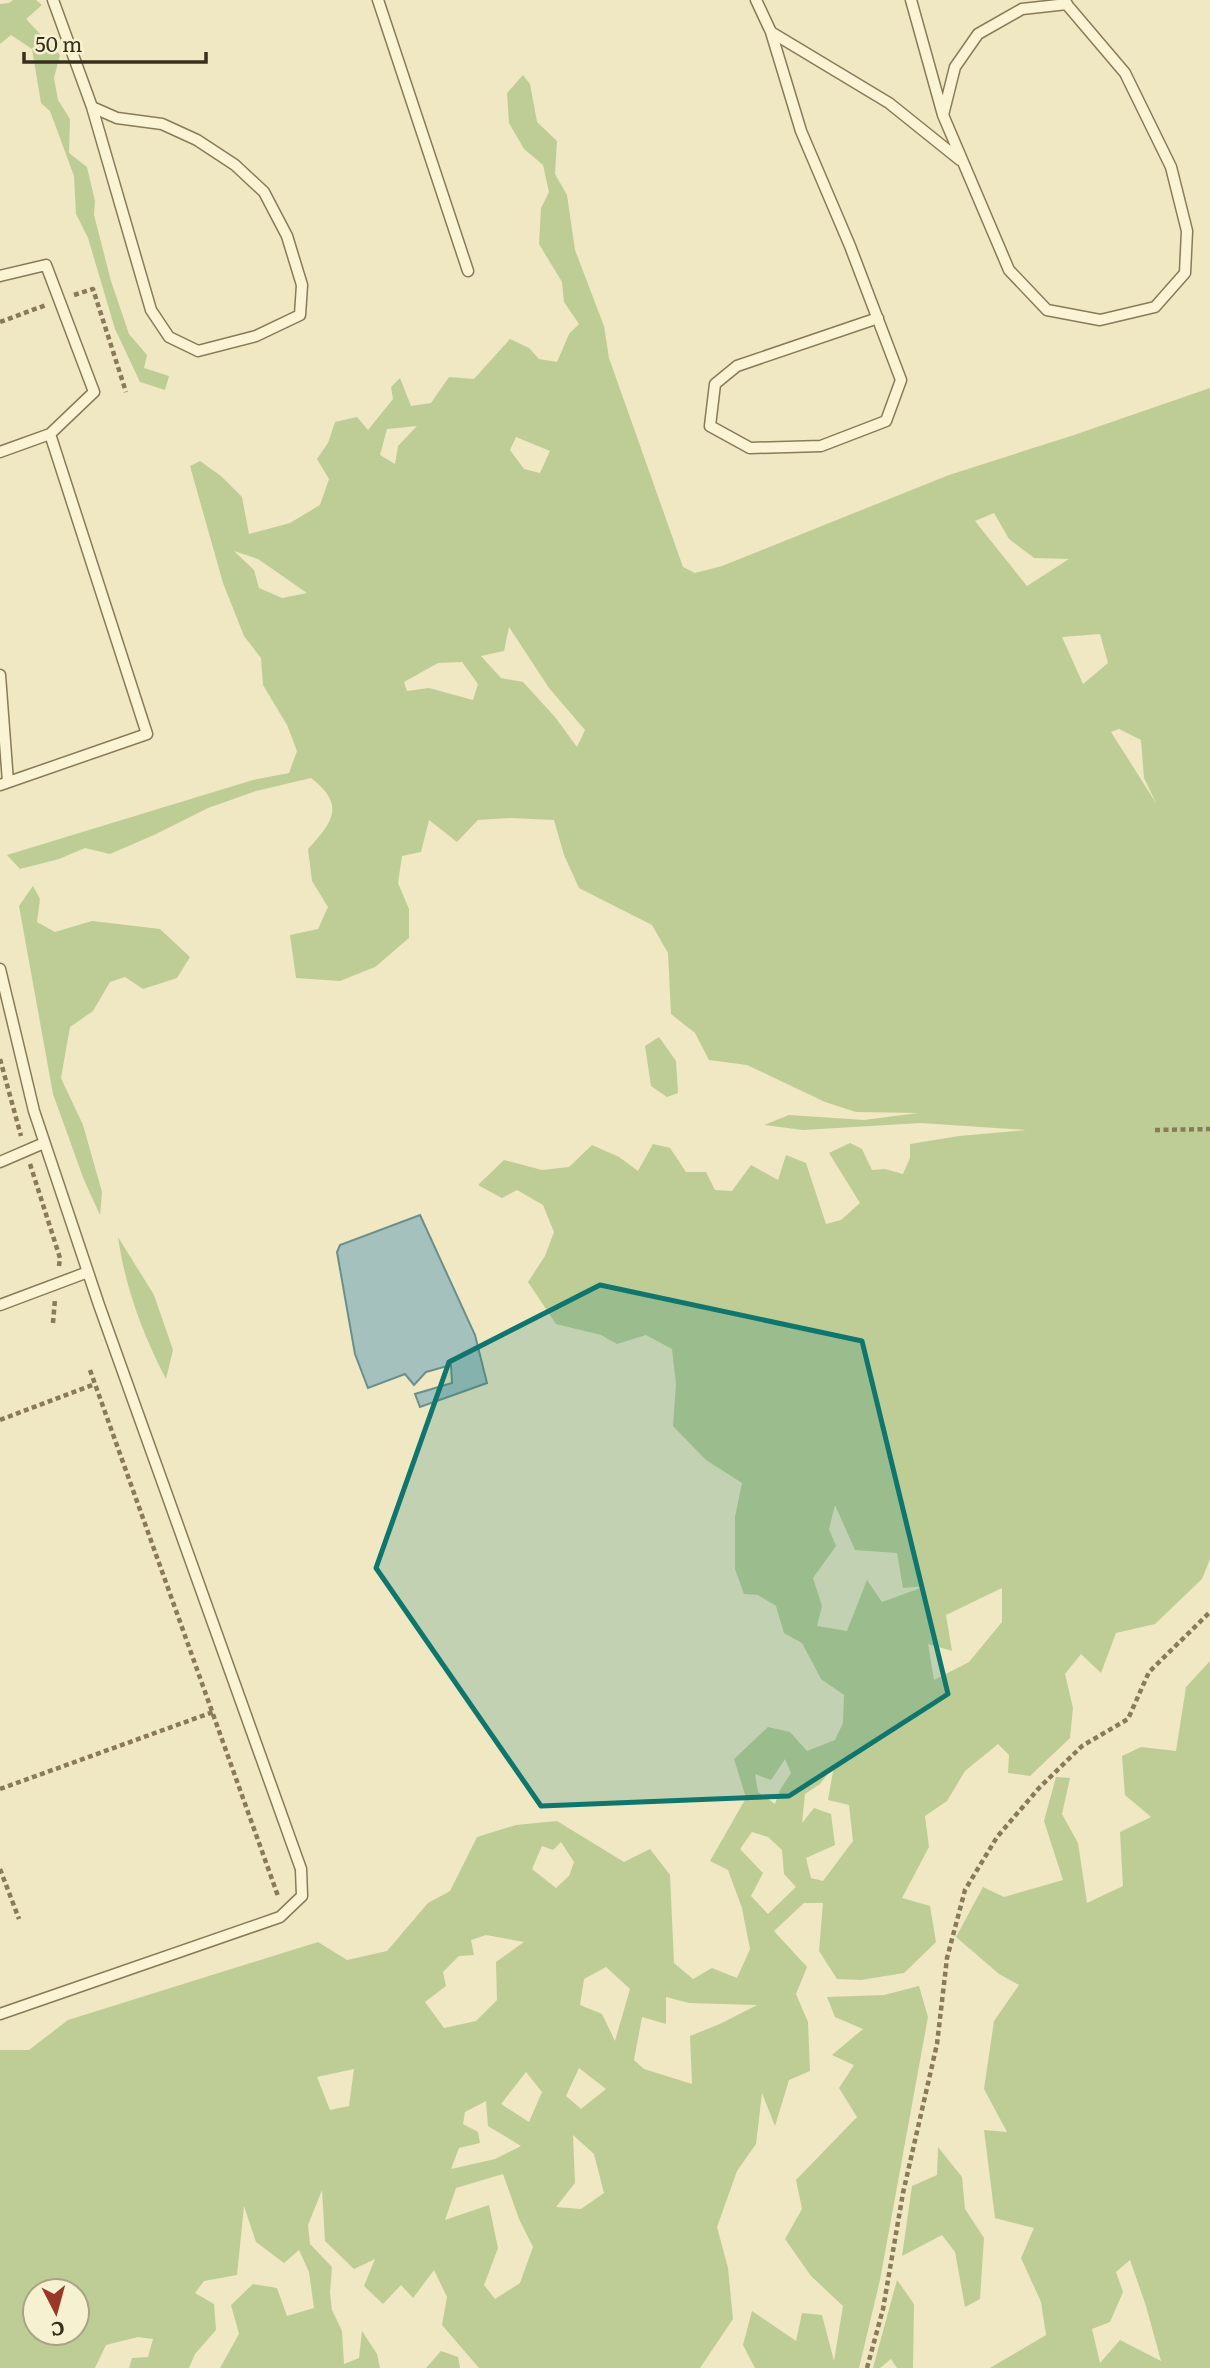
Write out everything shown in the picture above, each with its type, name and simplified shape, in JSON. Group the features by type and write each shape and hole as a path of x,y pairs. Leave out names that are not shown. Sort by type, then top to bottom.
{"lane":[{"path":"53,0 92,107 151,310 169,337 198,351 256,336 300,315 302,285 295,260 287,236 264,192 234,165 197,140 162,124 117,118 92,107"},
{"path":"378,0 468,271"},
{"path":"756,0 771,33 801,131 850,246 901,380 886,421 821,446 750,448 710,426 715,384 737,366 877,318"},
{"path":"911,0 943,115 1009,270 1047,310 1101,320 1155,307 1185,272 1187,231 1171,167 1125,73 1065,2 1022,9 978,34 956,67 943,115"},
{"path":"771,33 889,103 963,162"},
{"path":"0,276 46,265 94,392 50,434 0,452"},
{"path":"0,675 4,783 147,734 50,434"},
{"path":"0,969 44,1143 301,1869 302,1896 280,1917 0,2014"},
{"path":"0,1162 44,1143"},
{"path":"0,1305 88,1272"}],"path":[{"path":"0,1059 60,1258 53,1323"},
{"path":"1155,1130 1210,1129"},
{"path":"90,1370 278,1896"},
{"path":"0,1420 95,1384"},
{"path":"867,2368 883,2309 903,2193 937,2043 947,1958 965,1890 996,1837 1038,1788 1082,1746 1128,1719 1149,1672 1210,1612"},
{"path":"0,1788 213,1712"},
{"path":"0,1869 19,1919"}],"highlighted area":[{"path":"600,1285 862,1341 948,1694 789,1796 541,1806 376,1568 449,1362"}],"green space":[{"path":"13,0 36,0 42,5 26,19 60,55 54,78 58,100 70,119 69,153 87,167 95,201 94,215 111,281 129,334 147,355 144,368 169,376 165,390 140,382 115,329 88,238 76,214 74,176 50,111 41,103 32,49 11,35 0,44 0,4"},
{"path":"523,75 530,84 537,122 557,141 555,174 567,195 575,250 604,326 609,358 683,567 695,573 722,566 949,475 1210,388 1210,1559 1202,1579 1155,1624 1116,1633 1101,1673 1081,1654 1065,1674 1073,1708 1070,1738 1030,1776 1008,1773 1009,1755 998,1744 965,1771 947,1801 925,1816 929,1847 902,1898 930,1906 936,1942 904,1973 861,1980 837,1979 819,1951 823,1903 804,1903 774,1931 807,1967 796,1994 808,2022 810,2071 789,2080 775,2126 762,2093 756,2144 737,2171 717,2227 728,2268 733,2319 700,2368 479,2368 442,2325 447,2297 434,2270 413,2298 401,2285 383,2304 364,2286 375,2259 354,2269 325,2241 322,2190 308,2225 310,2244 332,2267 332,2310 342,2331 344,2364 359,2358 362,2331 377,2354 380,2368 220,2368 239,2334 231,2305 253,2284 277,2288 287,2316 314,2308 309,2272 299,2250 284,2263 256,2242 244,2206 237,2275 204,2281 195,2293 214,2304 216,2330 195,2354 189,2368 129,2368 132,2358 148,2357 153,2339 138,2337 106,2345 95,2368 0,2368 0,2050 29,2050 68,2020 318,1942 347,1960 387,1951 428,1903 450,1891 477,1837 516,1825 557,1821 624,1862 650,1849 670,1875 674,1963 693,1979 712,1968 737,1978 750,1949 742,1908 728,1870 710,1861 746,1798 734,1759 768,1727 790,1732 807,1751 835,1740 843,1723 844,1695 821,1679 802,1643 784,1633 776,1606 758,1595 744,1594 735,1569 735,1517 742,1483 706,1460 673,1426 676,1384 672,1349 646,1335 617,1344 601,1335 556,1324 528,1282 545,1256 554,1232 543,1205 517,1190 502,1198 478,1185 504,1160 542,1170 569,1167 592,1145 619,1157 638,1171 653,1144 670,1148 686,1172 706,1172 715,1190 732,1191 751,1165 778,1180 786,1155 806,1163 826,1224 841,1220 860,1203 829,1153 850,1143 862,1149 872,1170 885,1169 903,1174 910,1158 910,1144 1026,1130 921,1123 803,1130 764,1125 789,1115 864,1120 918,1113 856,1112 825,1102 747,1065 709,1060 695,1033 671,1014 668,953 652,925 579,888 564,855 554,820 478,820 457,842 429,820 421,852 402,856 398,883 409,909 409,938 375,967 340,981 296,978 290,935 318,929 328,907 312,881 308,849 329,822 332,805 322,788 311,778 256,791 208,808 110,854 85,848 59,859 20,869 7,855 253,780 289,773 297,751 287,725 263,685 261,658 244,636 223,583 190,466 200,461 221,476 242,497 249,534 290,523 320,505 329,479 317,459 328,443 335,422 357,417 368,430 393,399 391,387 400,378 411,406 431,403 449,377 474,379 510,339 529,348 539,359 557,362 569,334 579,324 564,302 562,282 539,244 541,208 549,192 543,165 524,149 509,123 507,93","holes":["417,426 398,446 395,464 380,455 387,429","516,437 550,451 540,473 524,469 510,450","994,513 1009,539 1034,558 1069,559 1027,586 975,521","234,551 258,559 307,593 282,598 259,588 254,570","509,627 549,688 585,730 577,747 555,717 523,682 501,678 481,656 504,651","1100,634 1108,663 1083,684 1062,637","462,662 478,684 473,700 429,688 407,691 404,682 438,663","1119,729 1141,740 1144,778 1156,803 1111,732","835,1505 855,1550 897,1553 903,1588 926,1586 882,1602 867,1580 847,1631 817,1626 822,1606 813,1578 836,1546 829,1529","1002,1588 1002,1622 969,1662 934,1680 928,1644 952,1651 946,1615","785,1759 791,1773 775,1804 758,1792 755,1774 771,1780","834,1766 828,1800 849,1805 853,1841 823,1881 811,1878 806,1858 835,1845 831,1814 814,1808 802,1823 805,1794 820,1784","752,1832 768,1837 782,1850 784,1874 796,1887 768,1914 751,1896 763,1873 740,1849","561,1842 574,1862 569,1876 556,1888 532,1869 542,1846 553,1850","486,1935 524,1942 496,1962 497,2000 476,2021 444,2028 425,2002 446,1986 443,1972 459,1956 474,1955 471,1940","606,1967 630,1989 615,2041 602,2014 580,2005 584,1979","666,1997 689,2003 757,2005 690,2036 692,2084 644,2069 634,2060 642,2017 666,2024","579,2068 606,2089 581,2109 566,2096","354,2069 349,2106 330,2110 317,2077","526,2072 542,2092 529,2122 501,2104","486,2101 488,2126 521,2146 495,2159 451,2169 459,2148 480,2143 478,2132 463,2124 465,2112","573,2135 594,2154 604,2193 581,2209 556,2207 575,2183","503,2174 519,2219 533,2247 520,2283 495,2299 484,2285 498,2248 489,2205 445,2220 456,2188"]},
{"path":"33,886 40,899 37,922 55,932 92,921 160,929 190,957 177,978 143,989 125,977 110,982 93,1011 70,1027 61,1078 83,1125 102,1192 100,1215 84,1180 53,1094 19,906"},
{"path":"659,1037 676,1061 678,1093 667,1097 651,1086 645,1046"},
{"path":"118,1237 154,1295 173,1350 166,1379 136,1310"},
{"path":"1210,1661 1210,2368 990,2368 1046,2335 1041,2302 1021,2258 1034,2228 995,2218 984,2130 1007,2132 984,2089 994,2021 1019,1985 999,1974 956,1937 983,1887 1004,1897 1063,1880 1044,1821 1056,1777 1070,1778 1062,1814 1078,1843 1087,1903 1123,1886 1120,1832 1151,1817 1125,1795 1122,1756 1141,1747 1176,1751 1186,1687","holes":["1130,2260 1161,2361 1120,2340 1100,2363 1092,2329 1110,2322 1123,2292 1116,2272"]},
{"path":"919,1986 928,2017 880,2280 859,2368 755,2368 743,2345 752,2311 796,2341 802,2313 822,2315 834,2361 843,2306 811,2276 785,2239 802,2209 796,2180 857,2117 839,2088 854,2065 832,2055 863,2029 835,2017 827,1997 884,1995"},
{"path":"938,2147 962,2177 965,2209 984,2238 980,2299 965,2307 955,2252 942,2235 902,2256 912,2186 937,2175"},
{"path":"897,2280 914,2304 913,2368 897,2368 891,2359 880,2368 873,2368"},
{"path":"441,2351 458,2357 460,2368 426,2368"}],"water":[{"path":"420,1215 475,1335 487,1383 420,1407 415,1394 452,1383 451,1365 426,1372 414,1385 405,1374 368,1388 355,1354 337,1252 340,1245"}]}
